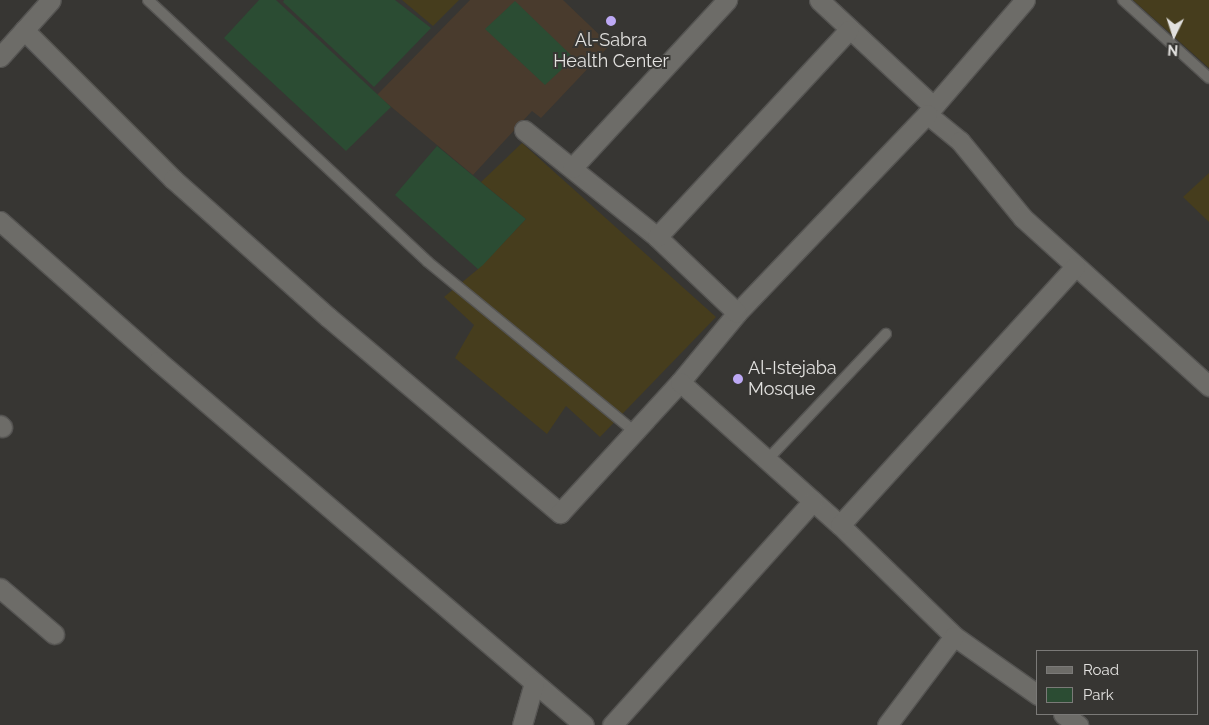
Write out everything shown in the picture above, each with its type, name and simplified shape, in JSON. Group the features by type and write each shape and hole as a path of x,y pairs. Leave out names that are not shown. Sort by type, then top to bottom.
{"street":[{"path":"0,56 51,0"},
{"path":"572,168 727,0"},
{"path":"819,0 960,141 1023,218 1075,267 1209,386"},
{"path":"24,30 173,179 328,317 560,513 680,382 737,313 930,110 1026,0"},
{"path":"657,237 849,30"},
{"path":"524,130 657,237 737,313"},
{"path":"0,221 158,361 584,725"},
{"path":"840,525 1075,267"},
{"path":"680,382 840,525 954,636 1036,694"},
{"path":"612,725 814,501"},
{"path":"0,588 54,634"},
{"path":"887,725 954,636"},
{"path":"522,725 534,683"},
{"path":"1063,715 1078,725"}],"lane":[{"path":"148,0 428,262 635,432"},
{"path":"1123,0 1209,78"},
{"path":"768,459 886,334"}],"shaded area":[{"path":"470,0 563,0 610,45 541,118 532,111 473,175 377,95"}],"green space":[{"path":"259,0 276,0 391,107 346,151 224,38"},
{"path":"284,0 395,0 431,28 374,87 283,2"},
{"path":"515,1 574,58 545,85 485,29"},
{"path":"437,146 526,219 479,270 395,195"}],"sand":[{"path":"402,0 459,0 433,26"},
{"path":"1133,0 1209,0 1209,68"},
{"path":"522,143 716,317 600,437 566,406 547,434 455,358 474,325 444,297 483,265 526,219 481,182"},
{"path":"1209,173 1209,222 1183,197"}],"place":[{"name":"Al-Sabra Health Center","path":"611,21"},
{"name":"Al-Istejaba Mosque","path":"738,379"}]}
